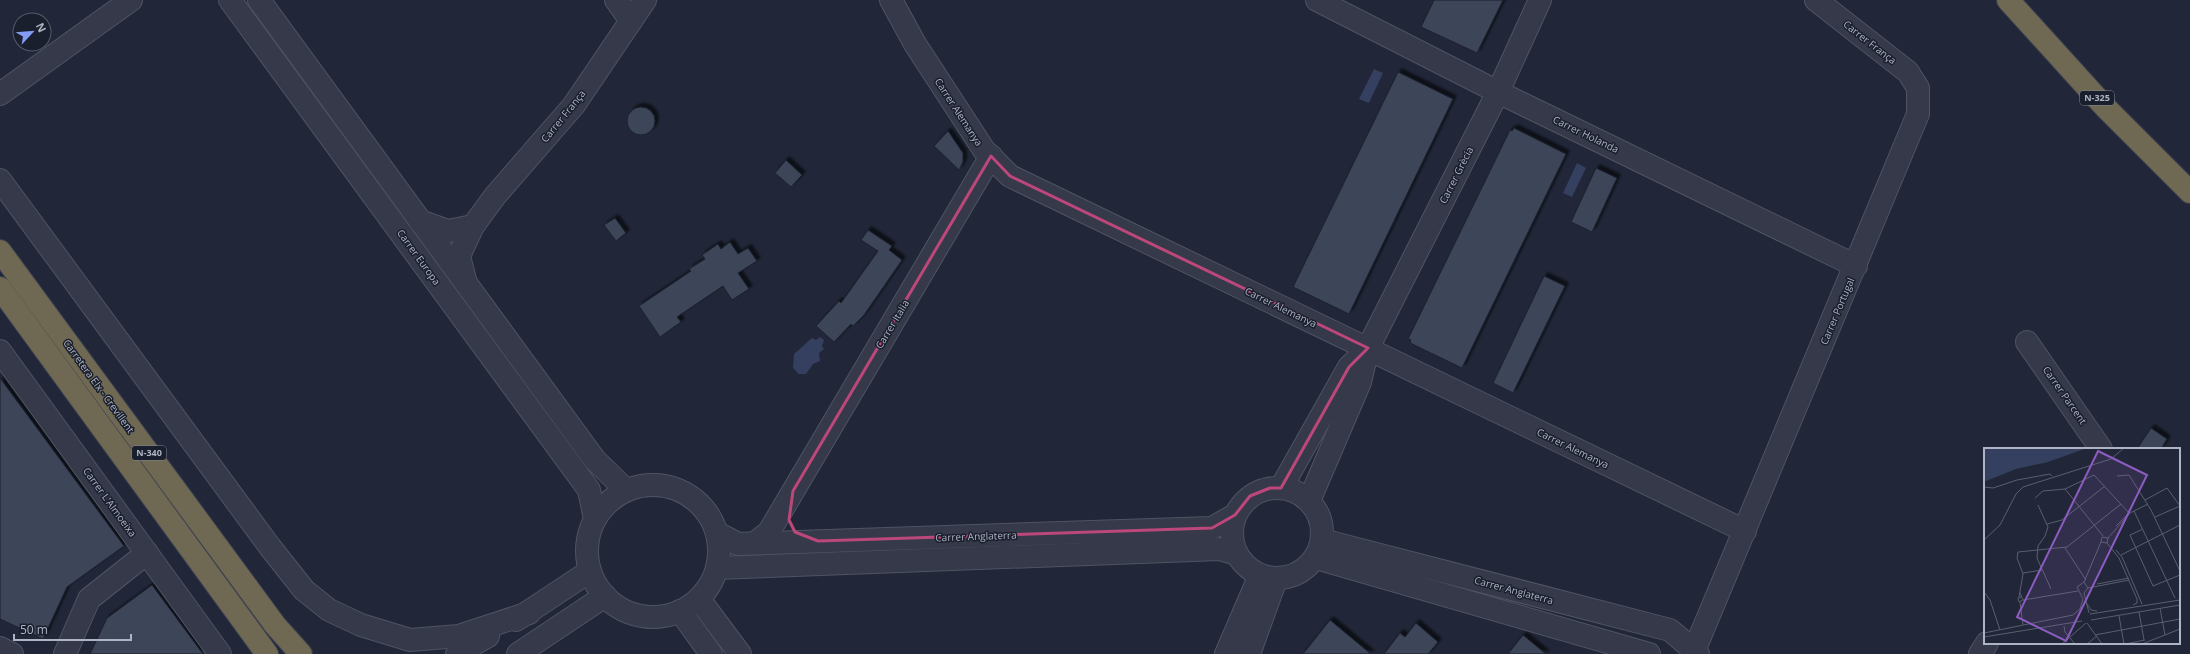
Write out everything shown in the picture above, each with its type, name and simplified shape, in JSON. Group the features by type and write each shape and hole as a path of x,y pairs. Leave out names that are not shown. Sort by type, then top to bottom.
{"highway":[{"name":"N-325","path":"2008,0 2106,108 2190,192"},
{"name":"Carretera Elx - Crevillent","path":"0,251 275,625 301,654"},
{"name":"N-340","path":"0,288 266,654"}],"street":[{"path":"0,94 131,0"},
{"name":"Carrer Europa","path":"230,0 589,490 595,519"},
{"path":"258,0 595,460 626,490"},
{"path":"616,0 631,21"},
{"name":"Carrer França","path":"466,283 459,256 473,226 495,196 574,105 645,0"},
{"name":"Carrer Alemanya","path":"891,0 915,44 984,150 1010,176 1745,531"},
{"name":"Carrer Holanda","path":"1317,0 1498,92 1856,266"},
{"name":"Carrer Grècia","path":"1309,501 1360,382 1368,348 1498,92 1540,0"},
{"name":"Carrer França","path":"1816,0 1908,72 1918,88"},
{"name":"Carrer Portugal","path":"1696,652 1918,114 1918,88"},
{"name":"Carrer Italia","path":"755,543 769,532 991,156"},
{"path":"0,180 270,547 310,595 329,610 361,625 410,640 459,636 529,613"},
{"path":"420,221 448,231 473,226"},
{"name":"Carrer Parcent","path":"2027,342 2100,448"},
{"name":"Carrer Grècia","path":"1281,488 1349,367 1368,348"},
{"name":"Carrer L'Almoeixa","path":"0,351 220,654"},
{"path":"651,485 667,486 687,494 705,510 717,533 719,556 714,576 699,599 680,611 656,617 627,612 605,596 590,571 588,541 595,519 608,502 626,490 651,485"},
{"path":"1270,488 1281,488 1294,491 1309,501 1318,514 1322,527 1319,549 1300,573 1268,577 1247,567 1237,554 1232,541 1232,528 1235,515 1250,496 1270,488"},
{"name":"Carrer Italia","path":"793,491 789,520 795,532 818,541"},
{"name":"Carrer Anglaterra","path":"717,533 738,544 1212,528 1235,515"},
{"path":"717,568 1219,549 1237,554"},
{"path":"1319,549 1649,654"},
{"name":"Carrer Anglaterra","path":"1319,549 1670,630 1696,652"},
{"path":"64,654 89,599 147,553"},
{"path":"457,654 529,613 590,571"},
{"path":"1226,654 1268,577"},
{"path":"1249,654 1268,577"},
{"path":"520,653 605,596"},
{"path":"699,599 740,654"},
{"path":"680,611 711,654"},
{"path":"1980,654 1986,644"},
{"path":"0,648 12,654"}],"highlighted area":[{"path":"991,156 1010,176 1368,348 1349,367 1281,488 1270,488 1250,496 1235,515 1212,528 818,541 795,532 789,520 793,491"}],"water":[{"path":"1374,69 1383,73 1369,103 1359,99"},
{"path":"1577,163 1586,168 1572,197 1563,193"},
{"path":"820,337 824,340 822,346 824,349 819,353 820,361 813,364 806,374 799,374 793,368 794,354 812,338 816,340"}],"building":[{"path":"1434,0 1503,0 1477,53 1421,27"},
{"path":"1398,72 1453,99 1349,314 1293,287"},
{"path":"641,107 651,111 655,121 651,131 641,135 631,131 627,121 631,111"},
{"path":"1514,128 1566,154 1462,368 1410,343 1411,340 1408,339 1510,130 1512,131"},
{"path":"948,131 963,153 963,162 959,170 934,146"},
{"path":"786,160 802,175 791,187 775,173"},
{"path":"1596,168 1617,178 1592,232 1571,222"},
{"path":"615,218 626,233 616,241 604,225"},
{"path":"868,230 892,246 889,250 902,260 864,315 853,326 851,324 834,342 816,326 839,301 841,303 878,251 861,240"},
{"path":"730,242 738,254 748,248 757,261 738,273 749,289 732,300 723,286 677,317 681,322 660,337 639,306 691,271 689,269 705,259 702,255 718,244 721,249"},
{"path":"1544,276 1565,286 1513,393 1493,383"},
{"path":"0,378 124,546 67,587 43,639 0,619"},
{"path":"2151,428 2167,439 2162,448 2138,448"},
{"path":"152,585 203,654 90,654 107,618"},
{"path":"1330,620 1371,654 1303,654"},
{"path":"1416,623 1438,642 1428,654 1384,654 1400,633 1405,637"},
{"path":"1523,635 1546,654 1508,654"}]}
